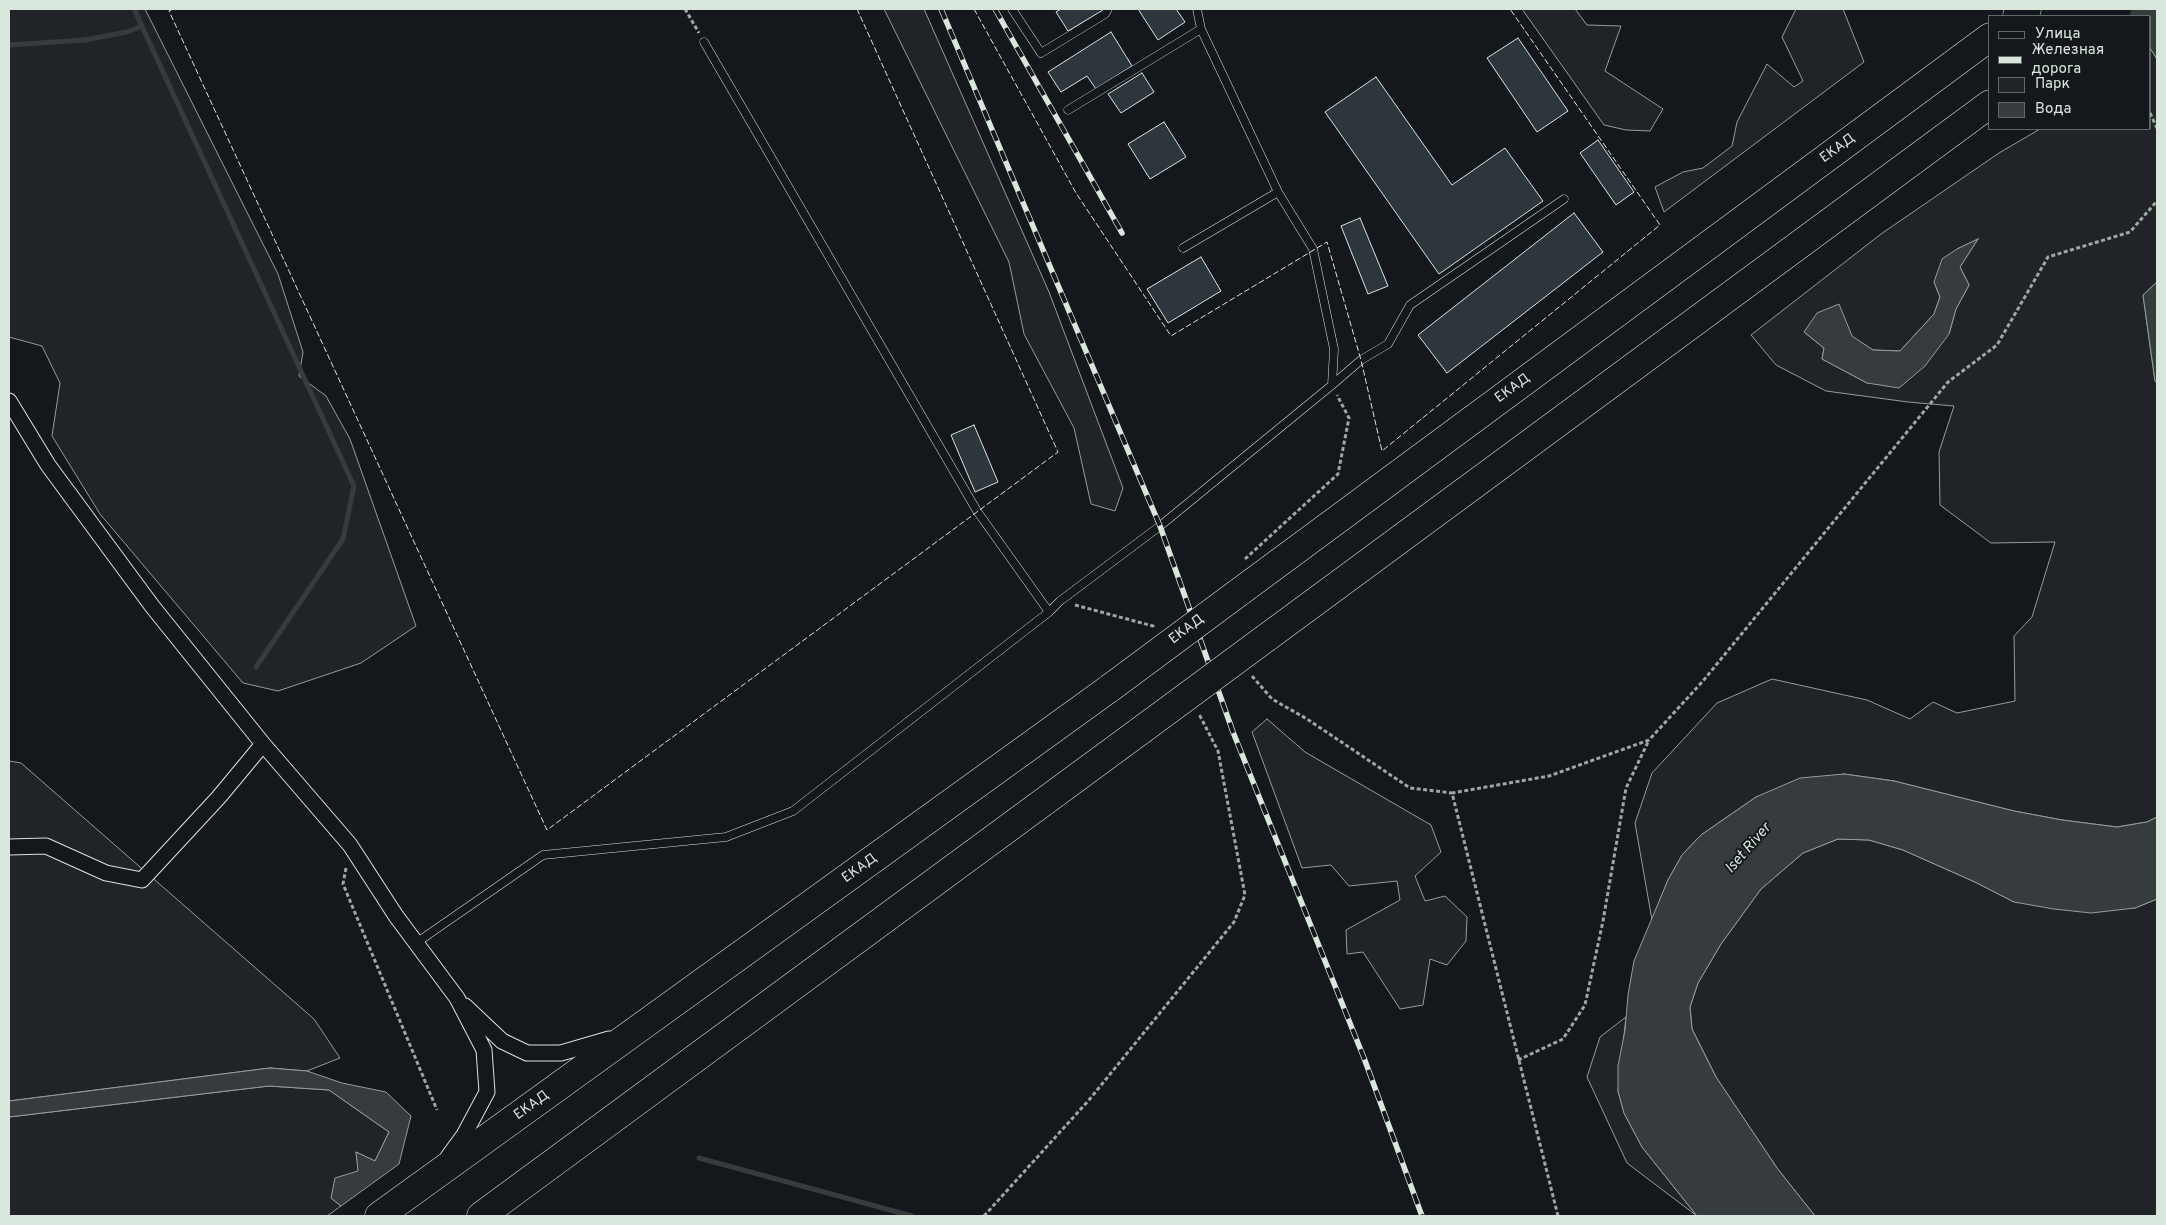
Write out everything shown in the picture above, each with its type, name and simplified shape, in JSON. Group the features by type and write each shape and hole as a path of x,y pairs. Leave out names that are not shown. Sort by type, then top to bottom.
{"highway":[{"name":"ЕКАД","path":"379,1216 1110,688 1988,37"},
{"path":"481,1216 1988,105"}],"street":[{"path":"9,401 48,464 140,590 263,744 350,845 396,916 457,998 484,1050 487,1092 464,1135 433,1176"},
{"path":"9,847 46,846 106,873 142,880 219,797 263,744"},
{"path":"457,998 502,1041 527,1053 561,1053 591,1046 643,1026"}],"lane":[{"path":"1012,9 1041,53 1105,14 1108,9"},
{"path":"1197,9 1202,29 1278,192 1313,249 1334,349 1332,385"},
{"path":"1068,110 1202,29"},
{"path":"704,42 977,511 1049,612"},
{"path":"1183,248 1278,192"},
{"path":"416,942 543,855 726,837 793,811 1049,612 1060,601 1160,526 1361,360 1388,344 1410,305 1564,199"}],"path":[{"path":"686,9 704,42"},
{"path":"2151,115 2157,128"},
{"path":"1518,1060 1564,1039 1585,1005 1603,921 1626,788 1649,740 1702,681 1948,382 1997,345 2048,257 2130,232 2157,201"},
{"path":"1060,601 1153,626 1157,634"},
{"path":"984,1216 1089,1100 1234,922 1245,895 1218,751 1196,709"},
{"path":"1558,1216 1452,793 1549,776 1649,740"},
{"path":"350,845 343,884 437,1110"}],"green space":[{"path":"9,9 145,9 278,274 303,352 299,376 326,396 350,439 416,626 361,663 278,691 243,683 100,514 52,436 60,383 42,346 9,337"},
{"path":"884,9 924,9 1049,292 1123,488 1115,511 1091,504 1074,428 1024,334 1009,262"},
{"path":"1522,9 1575,9 1587,25 1621,26 1605,71 1663,109 1650,131 1626,130 1604,125"},
{"path":"1796,9 1843,9 1864,62 1664,212 1655,187 1683,172 1703,168 1732,146 1737,122 1767,64 1794,87 1803,81 1782,37"},
{"path":"2151,50 2157,59 2157,282 2143,295 2155,381 2157,383 2157,817 2147,822 2117,827 2062,820 2014,811 1894,781 1844,774 1756,797 1701,835 1682,855 1668,880 1652,920 1635,823 1652,773 1717,703 1772,679 1867,700 1910,719 1933,702 1957,713 2015,701 2014,636 2032,617 2055,542 1991,543 1940,505 1939,452 1954,406 1826,391 1776,365 1751,335 1881,234 1999,153 2038,130 2151,130","holes":["1978,239 1960,267 1969,285 1956,309 1949,334 1867,383 1822,359 1824,348 1804,332 1851,336 1873,350 1900,351 1934,314 1940,297 1934,282 1957,249"]},
{"path":"1267,719 1305,752 1431,825 1441,852 1415,876 1425,901 1445,896 1467,917 1466,941 1447,965 1430,959 1423,1005 1400,1009 1363,952 1347,954 1346,930 1400,900 1397,881 1349,886 1331,865 1302,868 1252,732"},
{"path":"9,761 21,763 314,1019 340,1058 307,1071 270,1068 9,1101"},
{"path":"1838,839 1869,840 1903,850 1975,882 2014,902 2135,908 2157,899 2157,1216 1815,1216 1777,1168 1716,1077 1692,1029 1690,1007 1698,983 1721,944 1761,889 1803,853"},
{"path":"1626,1017 1618,1091 1624,1113 1642,1147 1697,1216 1627,1163 1587,1077 1600,1037"},
{"path":"269,1086 329,1090 389,1132 375,1161 356,1152 359,1171 331,1198 341,1206 327,1216 9,1216 9,1117"}],"water":[{"path":"2127,9 2157,9 2157,59 2151,50 2151,15 2130,15"},
{"path":"1978,239 1960,267 1969,285 1956,309 1949,334 1925,366 1899,388 1867,383 1822,359 1824,348 1804,332 1817,313 1839,304 1852,336 1873,350 1900,351 1934,314 1940,297 1934,282 1942,259"},
{"path":"2157,282 2157,383 2155,381 2143,295"},
{"name":"Iset River","path":"1844,774 1894,781 2014,811 2062,820 2117,827 2147,822 2157,817 2157,899 2135,908 2091,913 2054,909 2014,902 1975,882 1903,850 1869,840 1838,839 1803,853 1761,889 1721,944 1698,983 1690,1007 1692,1029 1716,1077 1777,1168 1815,1216 1697,1216 1642,1147 1624,1113 1618,1091 1618,1066 1634,961 1668,880 1682,855 1701,835 1756,797 1800,778"},
{"path":"270,1068 307,1071 342,1083 386,1092 411,1116 399,1164 341,1206 331,1198 335,1178 358,1171 356,1152 375,1161 389,1132 329,1090 269,1086 9,1117 9,1101"}],"building":[{"path":"1061,9 1103,10 1068,31 1056,12"},
{"path":"1138,9 1176,9 1185,22 1158,40"},
{"path":"1111,32 1132,66 1096,89 1087,76 1061,92 1048,72"},
{"path":"1518,38 1568,111 1537,132 1487,58"},
{"path":"1142,73 1154,92 1121,113 1108,94"},
{"path":"1376,77 1452,185 1505,148 1543,201 1439,274 1325,112"},
{"path":"1164,122 1186,157 1150,179 1128,144"},
{"path":"1598,140 1634,192 1616,205 1580,153"},
{"path":"1574,213 1603,252 1447,373 1418,335"},
{"path":"1360,218 1388,286 1368,294 1341,226"},
{"path":"1201,257 1221,291 1168,323 1147,289"},
{"path":"974,425 998,482 975,492 951,435"}],"waterway":[{"path":"134,9 354,486 343,539 256,667"},
{"path":"9,45 85,40 127,32 142,26"},
{"path":"699,1158 912,1216"}],"railway":[{"path":"941,9 1160,526 1233,732 1364,1058 1422,1216"},
{"path":"995,9 1122,233"}],"fence":[{"path":"173,9 169,11 547,830 1058,452 857,9"},
{"path":"974,9 1076,193 1171,336 1327,242 1361,360 1382,451 1660,225 1510,9"}]}
